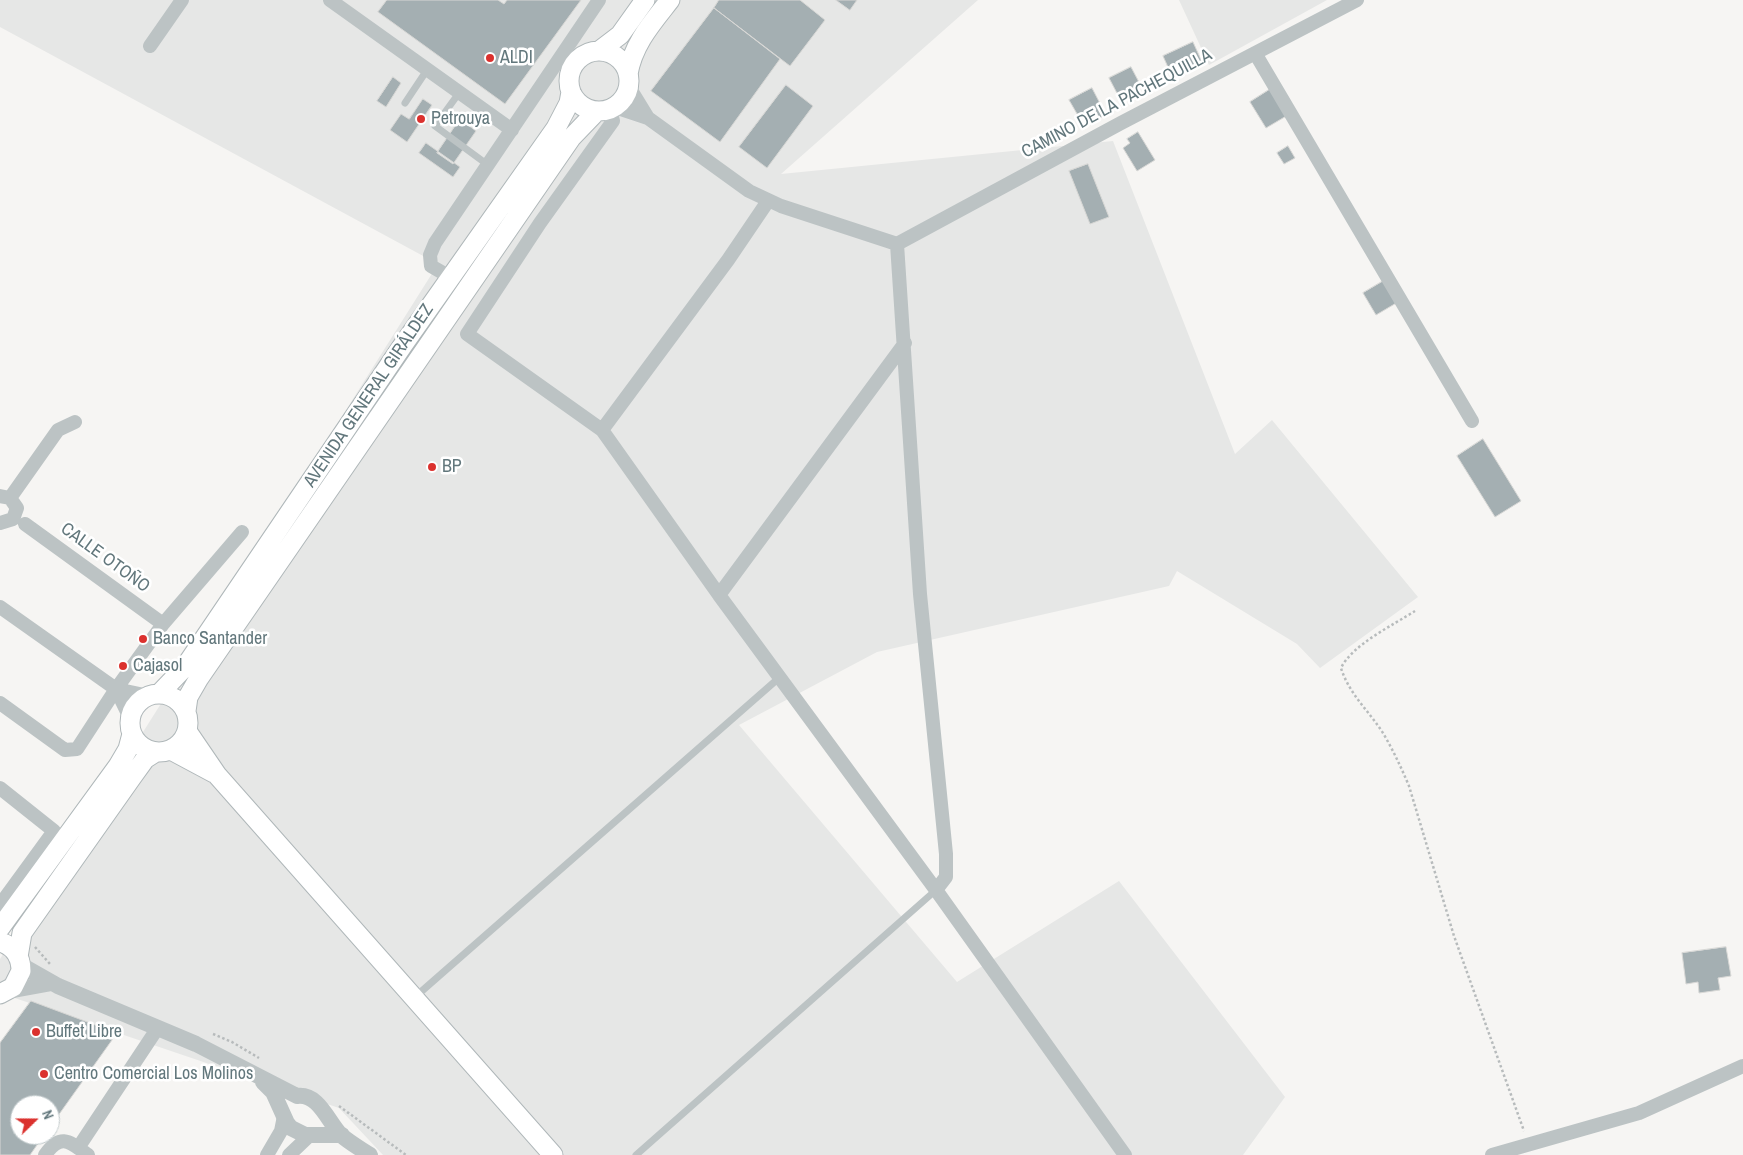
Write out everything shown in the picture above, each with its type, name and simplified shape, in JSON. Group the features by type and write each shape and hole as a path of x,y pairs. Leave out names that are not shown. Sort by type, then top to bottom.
{"main road":[{"path":"638,2 620,35 600,51 582,56 566,64 571,92 580,105 612,112 625,97 631,58 636,47 670,0"},
{"path":"600,51 615,56 624,65 629,80"},
{"name":"AVENIDA GENERAL GIRÁLDEZ","path":"154,695 185,667 450,278 556,128 569,103 571,92"},
{"name":"AVENIDA GENERAL GIRÁLDEZ","path":"186,711 188,697 199,678 416,360 571,138 612,112"},
{"path":"0,928 118,766 128,749 136,706 154,695 176,699 186,711 187,730 182,742 145,759 132,776 22,933 19,977 2,994"},
{"path":"132,727 140,745 164,751 217,775"},
{"path":"187,730 217,775 413,999 553,1155"},
{"path":"0,942 10,947 20,961"}],"street":[{"path":"150,46 182,0"},
{"path":"330,0 512,130"},
{"path":"450,278 431,266 430,255 435,243 512,130 566,64 571,40 599,0"},
{"name":"CAMINO DE LA PACHEQUILLA","path":"897,244 1025,174 1357,0"},
{"path":"1255,53 1472,421"},
{"path":"629,80 648,118"},
{"path":"936,890 946,877 946,854 920,594 897,244 768,201 732,180 648,118 612,112 467,334 602,430 719,595 936,890 1126,1155"},
{"path":"602,430 728,260 768,201"},
{"path":"719,595 905,343"},
{"path":"13,520 16,504 3,496 58,430 75,422"},
{"name":"CALLE OTOÑO","path":"13,520 163,624"},
{"path":"0,703 65,750 78,749 116,689 163,624 242,532"},
{"path":"0,607 116,689 154,695"},
{"path":"116,689 132,727"},
{"path":"0,788 54,831 1,900"},
{"path":"20,961 54,976 157,1029 196,1044 297,1096 309,1097 316,1101 322,1112 342,1136 370,1155"},
{"path":"2,994 54,976"},
{"path":"45,1155 53,1144 61,1141 68,1142 83,1151 157,1029"},
{"path":"1492,1155 1639,1113 1743,1066"},
{"path":"257,1075 273,1092 291,1128 308,1136 342,1136"},
{"path":"267,1155 281,1131 287,1104 297,1096"},
{"path":"289,1155 320,1126 322,1112"}],"lane":[{"path":"404,102 427,70"},
{"path":"459,93 435,126 488,165"},
{"path":"413,999 780,677"},
{"path":"636,1155 936,890"}],"path":[{"path":"1415,611 1355,650 1345,659 1341,668 1345,682 1382,732 1399,762 1409,786 1454,936 1518,1111 1527,1145"},
{"path":"32,943 54,976"}],"shaded area":[{"path":"0,0 978,0 781,174 1113,141 1235,454 1272,420 1418,597 1320,668 1297,644 1177,571 1169,586 877,652 739,725 957,982 1119,881 1285,1097 1243,1155 383,1155 339,1108 0,993 0,959 438,264 0,27"},
{"path":"1179,0 1327,0 1209,65"}],"building":[{"name":"ALDI","path":"387,0 498,0 504,4 507,0 581,0 505,104 378,12"},
{"path":"719,0 800,0 825,20 790,66 714,8"},
{"path":"836,0 857,0 850,10"},
{"path":"714,8 780,59 720,142 651,91"},
{"path":"1193,42 1202,62 1172,76 1163,56"},
{"path":"1131,67 1141,86 1119,97 1109,78"},
{"path":"393,77 401,83 386,107 377,101"},
{"path":"786,85 813,106 767,168 739,147"},
{"path":"1092,88 1106,115 1095,120 1091,113 1080,119 1069,100"},
{"path":"1272,88 1288,115 1266,128 1250,102"},
{"path":"423,99 432,105 407,142 390,130 401,114 409,119"},
{"path":"460,119 476,131 453,164 437,153"},
{"path":"1138,132 1155,160 1137,171 1123,148 1130,143 1127,139"},
{"path":"426,143 460,167 453,177 419,153"},
{"path":"1288,146 1295,158 1284,164 1277,153"},
{"path":"1088,164 1109,217 1090,224 1069,171"},
{"path":"1385,280 1398,302 1376,315 1363,293"},
{"path":"1483,439 1521,501 1495,517 1457,456"},
{"path":"1726,947 1731,976 1718,978 1720,990 1699,993 1698,982 1686,984 1682,953"},
{"name":"Centro Comercial Los Molinos","path":"31,1001 117,1033 60,1113 60,1095 10,1095 10,1145 37,1145 30,1155 0,1155 0,1043"}],"place":[{"name":"ALDI","path":"490,58"},
{"name":"Petrouya","path":"421,119"},
{"name":"BP","path":"432,467"},
{"name":"Banco Santander","path":"143,639"},
{"name":"Cajasol","path":"123,666"},
{"name":"Buffet Libre","path":"36,1032"},
{"name":"Centro Comercial Los Molinos","path":"44,1074"}]}
